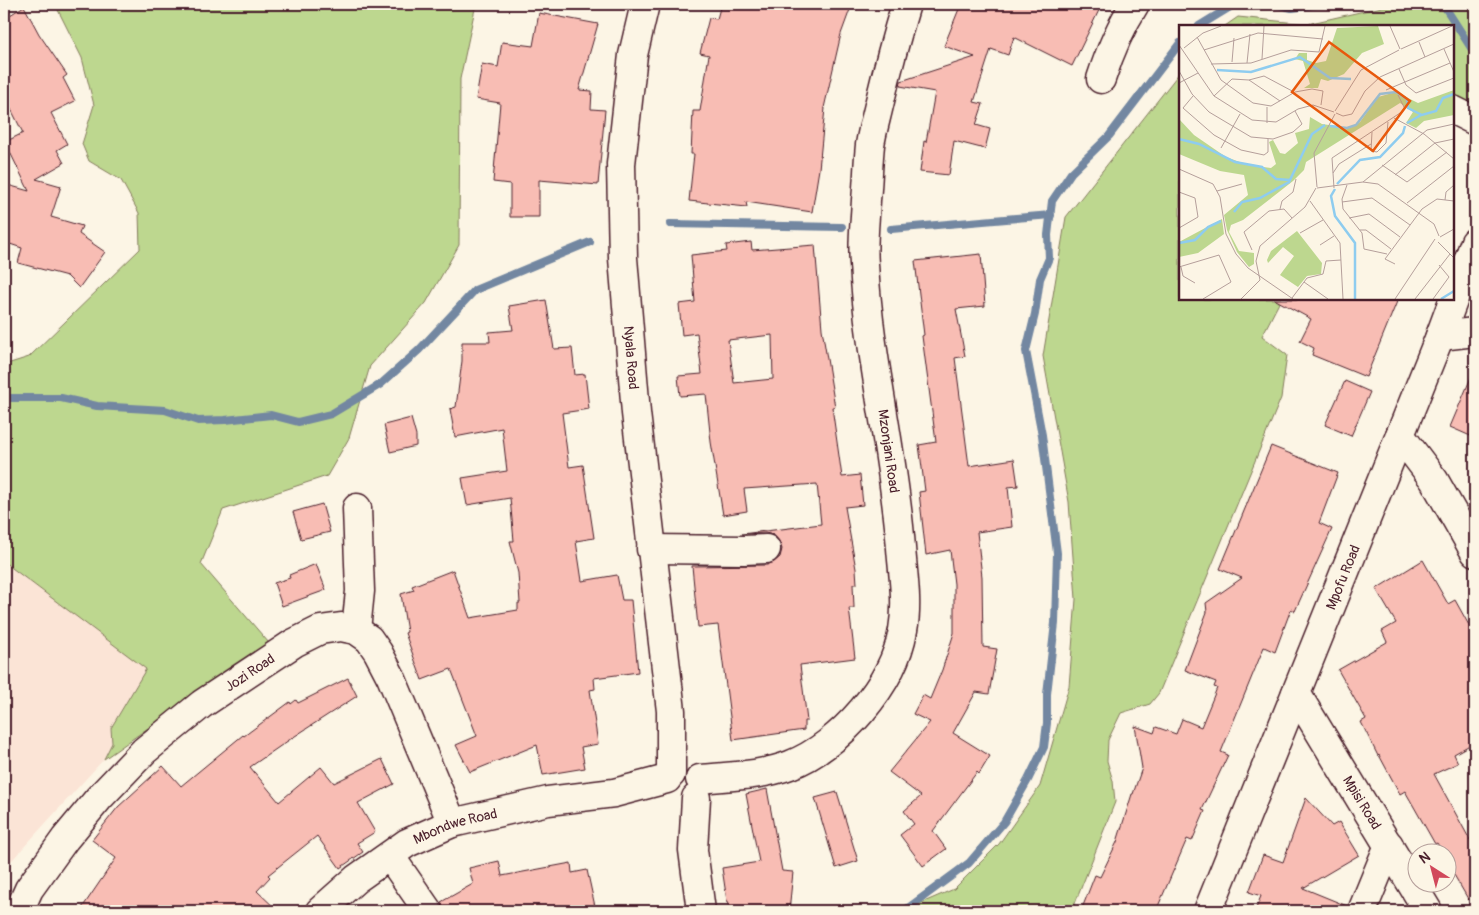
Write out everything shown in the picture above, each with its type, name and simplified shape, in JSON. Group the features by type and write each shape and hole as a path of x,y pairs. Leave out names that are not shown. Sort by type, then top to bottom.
{"street":[{"name":"Nyala Road","path":"645,4 633,55 621,164 623,258 636,413 651,549 671,711 693,850 700,911"},
{"name":"Mzonjani Road","path":"682,786 749,776 791,765 832,741 871,699 883,681 898,650 903,629 905,598 899,521 863,262 870,145 890,58 906,4"},
{"path":"1101,79 1113,42 1135,4"},
{"path":"1454,111 1475,122"},
{"name":"Mpofu Road","path":"1454,298 1475,242"},
{"name":"Mpofu Road","path":"1208,911 1453,300"},
{"path":"1440,336 1475,332"},
{"path":"1400,435 1434,480 1475,552"},
{"path":"357,508 360,591 356,630 369,639 391,677 452,823"},
{"path":"651,549 744,550 766,548"},
{"name":"Jozi Road","path":"17,897 99,798 144,751 202,704 294,643 311,634 320,630 341,627 356,630"},
{"name":"Mpisi Road","path":"1296,693 1428,911"},
{"name":"Mbondwe Road","path":"320,911 356,879 407,843 452,823 548,801 682,786"},
{"path":"1362,911 1389,845"},
{"path":"390,856 428,911"}],"shaded area":[{"path":"4,562 147,669 111,728 112,743 104,759 4,869"}],"green space":[{"path":"55,4 476,4 460,79 459,245 426,303 370,366 349,438 327,476 223,510 201,564 269,643 104,759 112,743 111,728 146,669 4,562 4,365 29,357 140,249 139,213 121,180 89,161 82,144 94,105 82,58"},
{"path":"1409,4 1475,4 1475,107 1454,110 1454,25 1226,25 1238,17 1307,24 1382,7"},
{"path":"1179,73 1179,300 1280,300 1262,336 1287,355 1281,398 1159,693 1150,704 1121,713 1108,740 1107,761 1113,781 1115,802 1072,911 903,911 954,889 999,844 1040,786 1069,686 1076,599 1069,502 1043,356 1066,217"}],"building":[{"path":"721,4 852,4 841,34 824,108 819,169 812,212 746,202 747,207 689,201 694,154 691,154 693,111 700,111 709,55 700,53 709,18 717,19"},
{"path":"961,4 1102,4 1072,66 1014,37 1008,55 991,49 974,102 983,104 976,125 990,129 985,149 954,141 949,175 920,172 924,141 926,142 935,92 900,86 901,81 975,57 944,46"},
{"path":"24,6 39,34 67,75 63,78 75,101 51,113 67,144 57,150 64,163 36,179 61,186 51,217 82,226 79,234 105,252 79,288 67,276 18,263 22,248 4,242 4,184 29,191 5,142 23,133 4,95 4,19"},
{"path":"539,13 598,24 579,90 592,91 591,109 605,110 598,185 539,180 539,217 510,217 510,184 493,182 500,103 476,99 482,64 498,67 502,42 533,46"},
{"path":"751,242 752,250 815,245 822,329 835,407 832,407 842,477 860,475 863,505 845,507 857,584 853,584 854,608 849,608 855,658 800,665 807,721 804,721 804,730 733,740 718,625 698,627 692,566 767,565 780,557 782,549 779,541 774,535 765,533 742,534 821,524 817,484 744,489 747,511 723,515 711,442 706,394 680,396 678,376 702,374 697,333 682,335 679,304 695,302 691,255 727,251 726,245","holes":["772,335 773,379 734,383 728,340"]},
{"path":"981,254 985,306 956,309 965,356 955,358 969,466 1014,459 1018,486 1008,487 1012,527 977,532 982,577 983,647 997,649 989,694 976,692 953,733 990,756 979,774 977,772 933,831 946,849 923,866 900,835 914,824 904,811 921,796 889,772 930,722 913,714 923,695 930,699 954,633 954,584 950,550 926,555 919,492 925,491 919,445 936,442 922,336 924,335 915,261"},
{"path":"546,300 554,349 572,348 575,375 585,374 589,409 562,413 569,467 583,465 594,538 576,541 582,581 617,575 622,600 631,600 638,672 594,678 595,689 590,690 598,744 581,747 585,768 543,775 537,745 470,772 456,745 477,736 451,669 422,680 405,633 407,632 401,594 414,590 412,586 453,570 470,618 518,610 518,603 520,603 518,573 510,541 514,541 510,498 467,505 462,478 507,471 502,428 455,437 450,409 456,407 462,361 462,342 490,342 489,332 513,330 509,306"},
{"path":"1276,300 1398,300 1366,377 1312,355 1314,348 1300,341 1311,319"},
{"path":"1475,368 1475,438 1450,427"},
{"path":"1345,381 1370,392 1351,436 1325,425"},
{"path":"411,418 416,436 416,446 390,452 384,425"},
{"path":"1271,446 1338,473 1319,523 1332,529 1295,611 1291,609 1275,652 1264,647 1221,752 1228,755 1202,810 1205,811 1192,841 1187,839 1156,911 1081,911 1095,875 1100,877 1117,842 1142,768 1135,726 1154,733 1156,727 1176,734 1182,719 1201,727 1217,688 1214,687 1216,682 1185,670 1207,612 1206,603 1242,578 1220,569"},
{"path":"322,504 330,532 301,539 293,512"},
{"path":"1423,560 1448,604 1455,600 1475,636 1475,742 1454,754 1458,763 1434,774 1475,849 1475,911 1456,878 1456,842 1434,842 1405,791 1400,794 1361,722 1366,719 1338,670 1387,642 1382,631 1396,623 1376,589"},
{"path":"316,564 326,590 282,606 274,583 290,578 289,575"},
{"path":"348,678 357,696 250,767 279,802 321,767 334,783 382,759 394,784 358,803 375,832 357,843 363,852 340,868 317,836 268,875 270,877 257,891 278,911 80,911 116,858 92,840 118,807 163,766 181,786 243,735 290,702 291,704 296,700 298,703"},
{"path":"767,789 782,871 793,872 789,911 730,911 722,868 759,862 746,794"},
{"path":"837,792 858,861 836,868 815,798"},
{"path":"1306,798 1332,826 1339,822 1359,855 1303,888 1347,906 1347,911 1255,911 1261,896 1249,892 1263,855 1283,862"},
{"path":"499,861 502,876 571,863 572,873 587,870 596,911 443,911 441,902 473,884 469,868"}],"waterway":[{"path":"1201,25 1235,4"},
{"path":"1276,4 1292,8 1319,4"},
{"path":"1443,4 1475,54"},
{"path":"904,911 969,863 1004,822 1044,747 1047,723 1047,694 1055,623 1057,553 1042,435 1026,351 1035,314 1040,279 1049,258 1048,235 1052,201 1071,173 1109,136 1179,44"},
{"path":"891,229 1051,215"},
{"path":"670,224 842,227"},
{"path":"4,398 61,398 97,406 165,410 198,421 271,415 298,422 331,414 381,384 419,350 475,290 590,242"}]}
